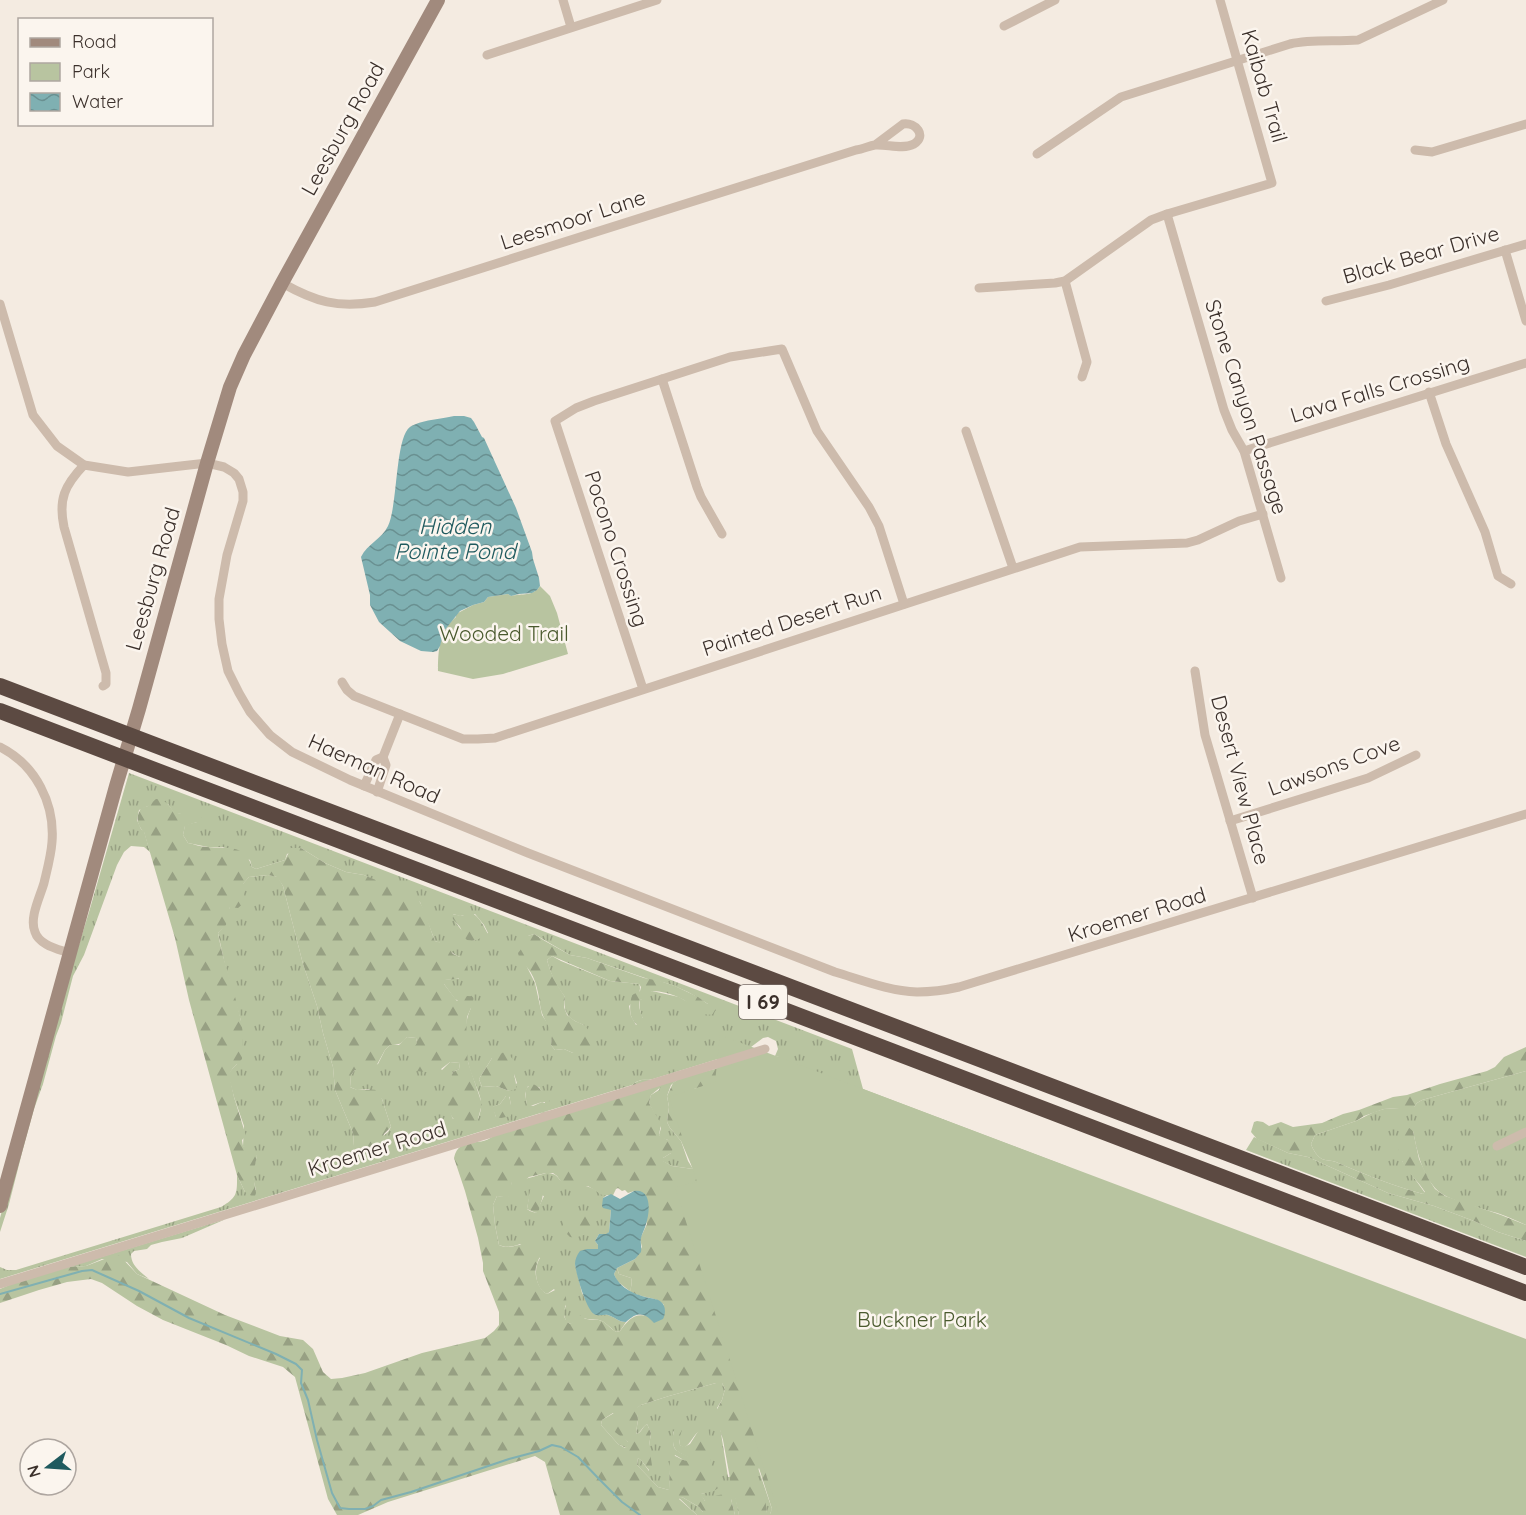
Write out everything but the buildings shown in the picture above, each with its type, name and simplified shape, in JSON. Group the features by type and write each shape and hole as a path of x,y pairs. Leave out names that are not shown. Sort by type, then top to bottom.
{"highway":[{"name":"I 69","path":"0,686 1526,1267"},
{"name":"I 69","path":"0,711 1526,1293"}],"main road":[{"name":"Leesburg Road","path":"0,1206 69,953 230,387 282,283 438,0"}],"street":[{"path":"563,0 571,27"},
{"path":"487,55 657,0"},
{"path":"1004,26 1055,0"},
{"name":"Kaibab Trail","path":"1167,214 1272,183 1220,0"},
{"path":"1036,154 1121,97 1290,44 1304,41 1358,40 1443,0"},
{"path":"1415,150 1432,152 1526,124"},
{"name":"Leesmoor Lane","path":"282,283 298,292 337,304 356,305 375,302 875,145"},
{"path":"979,288 1065,281 1151,220 1167,214"},
{"name":"Stone Canyon Passage","path":"1167,214 1224,410 1244,451 1281,578"},
{"name":"Black Bear Drive","path":"1326,301 1389,285 1526,244"},
{"path":"1505,250 1526,321"},
{"path":"1065,281 1087,362 1082,377"},
{"path":"0,304 33,415 57,446 84,465 128,472 207,463"},
{"path":"722,534 701,498 662,379 730,357 782,349 817,430 879,526 904,604"},
{"name":"Lava Falls Crossing","path":"1244,451 1526,363"},
{"name":"Pocono Crossing","path":"643,689 555,421 583,405 662,379"},
{"path":"1429,392 1446,444 1485,532 1498,576 1511,584"},
{"path":"966,431 1013,568"},
{"name":"Haeman Road","path":"207,463 224,466 234,473 239,479 244,494 219,599 219,619 228,671 250,712 270,735 292,752 377,792 757,941"},
{"path":"84,465 73,477 61,508 64,527 106,673 104,686"},
{"name":"Painted Desert Run","path":"342,682 354,696 463,739 487,739 1080,547 1187,543 1209,536 1239,521 1263,514"},
{"name":"Desert View Place","path":"1195,671 1205,735 1253,898"},
{"path":"377,792 386,765 383,757 400,714"},
{"path":"0,747 16,757 28,769 46,797 51,819 52,844 49,865 35,915 34,931 41,940 69,953"},
{"name":"Lawsons Cove","path":"1230,821 1368,778 1416,755"},
{"path":"364,786 376,759 383,757"},
{"name":"Kroemer Road","path":"757,941 835,972 876,985 914,992 943,990 987,979 1526,814"},
{"name":"Kroemer Road","path":"0,1284 765,1048"},
{"path":"1497,1146 1526,1132"}],"green space":[{"name":"Wooded Trail","path":"540,586 550,596 557,613 568,654 503,674 473,679 438,671 438,656 443,635 456,614 484,602 488,597 527,594 534,592"},
{"path":"129,773 852,1049 863,1089 1069,1167 700,1089 780,1056 775,1056 778,1049 776,1041 768,1037 747,1050 653,1079 641,1080 632,1085 0,1279 0,1267 16,1270 221,1207 234,1197 237,1175 245,1192 256,1190 252,1174 257,1156 243,1146 244,1126 228,1074 237,1064 241,1021 218,933 225,923 236,895 249,877 268,875 278,877 283,886 333,1067 335,1090 353,1133 354,1146 374,1148 375,1143 391,1127 382,1099 369,1089 357,1090 350,1087 351,1075 355,1070 378,1064 390,1045 399,1045 407,1037 416,1038 417,1043 442,1070 450,1062 460,1063 459,1069 453,1072 446,1096 453,1119 478,1119 480,1113 480,1098 470,1070 465,1043 466,1025 471,1008 455,999 444,984 444,980 459,979 460,957 435,941 420,902 364,875 346,872 325,863 301,848 287,854 285,860 256,869 252,867 250,860 223,847 188,843 183,835 185,825 197,822 174,813 168,804 148,806 139,810 137,820 144,831 150,852 144,847 131,846 124,852 117,865 84,955 73,976 0,1232 0,1218 15,1162","holes":["453,914 460,916 475,914 488,933 473,941 456,922","534,934 570,955 587,958 673,986 708,1004 686,1001 679,997 652,991 640,1000 643,1018 636,1025 629,1006 639,993 639,984 610,981 552,956 547,960 554,980 565,997 566,1012 570,1018 584,1025 573,1053 564,1049 555,1050 551,1045 550,1027 542,1015 535,983 526,965 528,936","492,1058 513,1071 517,1083 509,1091 496,1086 482,1087 479,1079","528,1086 539,1087 544,1095 545,1103 533,1106 527,1104 525,1094","506,1096 510,1097 511,1105 496,1117 493,1107 500,1104"]},
{"path":"156,799 164,801 174,812 181,814 183,809 195,806 202,817 197,822 185,826 183,835 188,843 240,851 256,869 285,860 291,848 301,848 325,863 346,872 364,875 416,897 425,912 435,941 446,945 453,954 467,963 468,972 465,978 445,980 444,984 457,1001 465,996 474,997 467,1017 466,1041 468,1062 482,1104 478,1119 470,1124 458,1123 448,1108 446,1088 453,1072 459,1069 460,1063 450,1062 436,1073 416,1071 410,1057 417,1043 416,1038 407,1037 400,1044 390,1045 385,1050 374,1070 355,1070 351,1075 350,1087 377,1090 391,1127 384,1134 382,1141 375,1143 370,1154 358,1155 354,1146 353,1133 335,1090 333,1067 283,886 277,877 268,875 249,877 243,884 245,902 238,908 230,907 226,925 218,933 242,1030 242,1059 229,1074 246,1136 242,1140 243,1146 253,1148 257,1156 253,1174 255,1196 245,1192 237,1175 189,1000 175,938 144,832 138,823 141,808 148,806"},
{"path":"470,912 479,919 489,936 473,941 465,938 452,914 462,916"},
{"path":"534,934 570,955 587,958 675,986 698,997 716,1010 713,1014 704,1014 684,1000 663,992 652,991 649,998 640,1000 639,1003 645,1024 641,1027 634,1021 630,1009 632,995 640,991 639,984 610,981 552,956 547,960 554,980 565,997 564,1007 567,1015 584,1025 592,1034 592,1046 579,1052 555,1050 551,1045 550,1031 541,1011 535,982 528,968 520,961 518,953 522,948 528,950 528,936"},
{"name":"Buckner Park","path":"720,1035 1526,1339 1526,1515 779,1515 675,1187 697,1182 669,1097 715,1082"},
{"path":"1526,1047 1526,1071 1422,1100 1412,1110 1384,1109 1315,1135 1311,1144 1315,1153 1322,1159 1423,1194 1425,1192 1406,1169 1400,1155 1398,1143 1400,1133 1408,1127 1413,1131 1419,1159 1435,1189 1445,1196 1526,1225 1526,1241 1434,1206 1388,1193 1308,1157 1288,1153 1257,1139 1251,1132 1254,1122 1257,1121 1269,1126 1281,1122 1293,1127 1322,1123 1393,1097 1407,1095 1487,1071 1495,1067 1504,1057"},
{"path":"506,1051 516,1063 514,1071 516,1089 509,1091 496,1086 482,1087 479,1079 492,1058"},
{"path":"780,1056 794,1063 694,1089 801,1515 739,1515 733,1489 754,1482 761,1484 767,1513 770,1514 772,1509 759,1468 755,1476 732,1486 731,1484 723,1440 715,1413 725,1389 722,1383 669,1396 637,1408 637,1434 647,1424 651,1433 649,1446 653,1472 638,1458 637,1465 658,1487 669,1490 670,1454 685,1461 691,1461 675,1449 674,1431 677,1427 682,1430 679,1439 680,1445 684,1447 690,1444 702,1425 708,1429 710,1458 718,1488 701,1494 705,1501 726,1494 731,1499 735,1515 703,1515 699,1507 682,1497 679,1499 697,1515 560,1515 545,1462 535,1456 388,1502 358,1515 337,1515 328,1499 295,1377 283,1367 249,1356 163,1320 102,1283 91,1279 67,1282 0,1303 0,1289 67,1267 86,1266 115,1255 120,1256 137,1274 225,1315 280,1336 303,1340 313,1349 323,1372 331,1379 365,1373 422,1353 485,1338 499,1325 499,1312 483,1271 478,1238 454,1158 461,1146 484,1141 495,1134 536,1122 543,1112 566,1109 647,1079 662,1086 651,1095 649,1103 661,1124 659,1135 671,1142 673,1149 663,1158 663,1161 672,1166 693,1169 681,1141 667,1122 669,1107 667,1096 673,1083 680,1078 757,1058","holes":["553,1173 568,1186 588,1186 602,1195 613,1195 618,1188 628,1193 634,1191 647,1224 640,1239 642,1247 635,1259 617,1268 619,1274 631,1278 631,1292 657,1300 664,1305 647,1316 634,1317 616,1332 604,1322 585,1319 579,1314 570,1324 566,1320 564,1293 559,1288 547,1294 537,1281 536,1268 542,1246 530,1243 510,1247 499,1245 495,1225 493,1205 497,1196 511,1196 515,1192 511,1187 512,1182 523,1182 529,1177","613,1413 615,1415 609,1417 608,1424 628,1442 625,1448 618,1444 601,1425 602,1420"]},
{"path":"1526,1071 1526,1225 1440,1193 1430,1182 1423,1168 1413,1131 1402,1161 1425,1193 1423,1194 1322,1159 1315,1153 1311,1144 1315,1135 1356,1121 1374,1112 1414,1107 1422,1100"},
{"path":"678,1079 671,1085 667,1096 669,1107 667,1122 681,1141 693,1169 672,1166 662,1161 671,1153 668,1140 659,1135 661,1128 649,1103 651,1095 659,1090 661,1084"},
{"path":"533,1084 550,1099 549,1102 527,1107 526,1091"},
{"path":"509,1095 511,1116 496,1117 492,1107 500,1104"},
{"path":"1254,1137 1288,1153 1308,1157 1388,1193 1434,1206 1526,1241 1526,1257 1246,1150"},
{"path":"546,1173 556,1175 566,1184 586,1186 607,1195 603,1198 611,1210 609,1232 599,1234 595,1241 598,1249 575,1264 582,1293 594,1314 608,1315 626,1322 620,1331 616,1332 595,1319 583,1318 570,1324 566,1321 563,1312 566,1306 554,1289 547,1294 540,1288 536,1278 536,1267 540,1258 520,1244 509,1247 499,1245 493,1205 497,1196 508,1197 512,1181","holes":["530,1193 544,1196 536,1213 527,1209"]},
{"path":"540,1188 543,1196 536,1213 527,1209 530,1190"},
{"path":"576,1211 589,1213 591,1228 584,1235 570,1237 563,1230 563,1218"},
{"path":"226,1219 182,1238 134,1251 131,1258 134,1265 149,1279 137,1274 127,1262 102,1259 86,1266 68,1267"},
{"path":"617,1268 619,1274 631,1278 631,1292 617,1281 614,1274"},
{"path":"722,1383 725,1389 717,1408 728,1477 755,1473 758,1468 772,1509 770,1514 767,1514 766,1507 734,1489 739,1515 735,1515 731,1499 705,1501 700,1494 705,1493 710,1458 710,1437 699,1431 684,1448 673,1431 675,1449 691,1458 691,1461 687,1462 675,1455 670,1470 669,1490 658,1487 637,1465 638,1458 649,1471 651,1433 647,1424 637,1434 636,1408"},
{"path":"614,1413 624,1438 628,1442 629,1446 626,1448 618,1444 601,1425 602,1420"},
{"path":"682,1497 699,1507 703,1515 697,1515 679,1498"}],"water":[{"name":"Hidden Pointe Pond","path":"454,416 471,418 484,438 516,508 532,552 540,586 532,593 488,597 484,602 460,611 444,631 437,651 421,651 400,641 379,622 370,605 370,595 361,557 388,526 405,434 410,427 419,423"},
{"path":"634,1191 644,1193 649,1207 641,1238 641,1252 635,1259 617,1268 614,1274 620,1284 629,1290 662,1303 665,1309 664,1317 654,1323 644,1315 634,1316 626,1322 608,1315 594,1314 585,1299 575,1264 580,1251 598,1249 595,1241 599,1234 609,1232 611,1210 603,1208 603,1198 611,1194 620,1199"}],"waterway":[{"path":"0,1294 92,1270 139,1291 189,1318 296,1364 302,1370 301,1383 308,1400 332,1493 340,1508 365,1509 381,1500 552,1445 561,1447 578,1457 622,1502 640,1515"}]}
